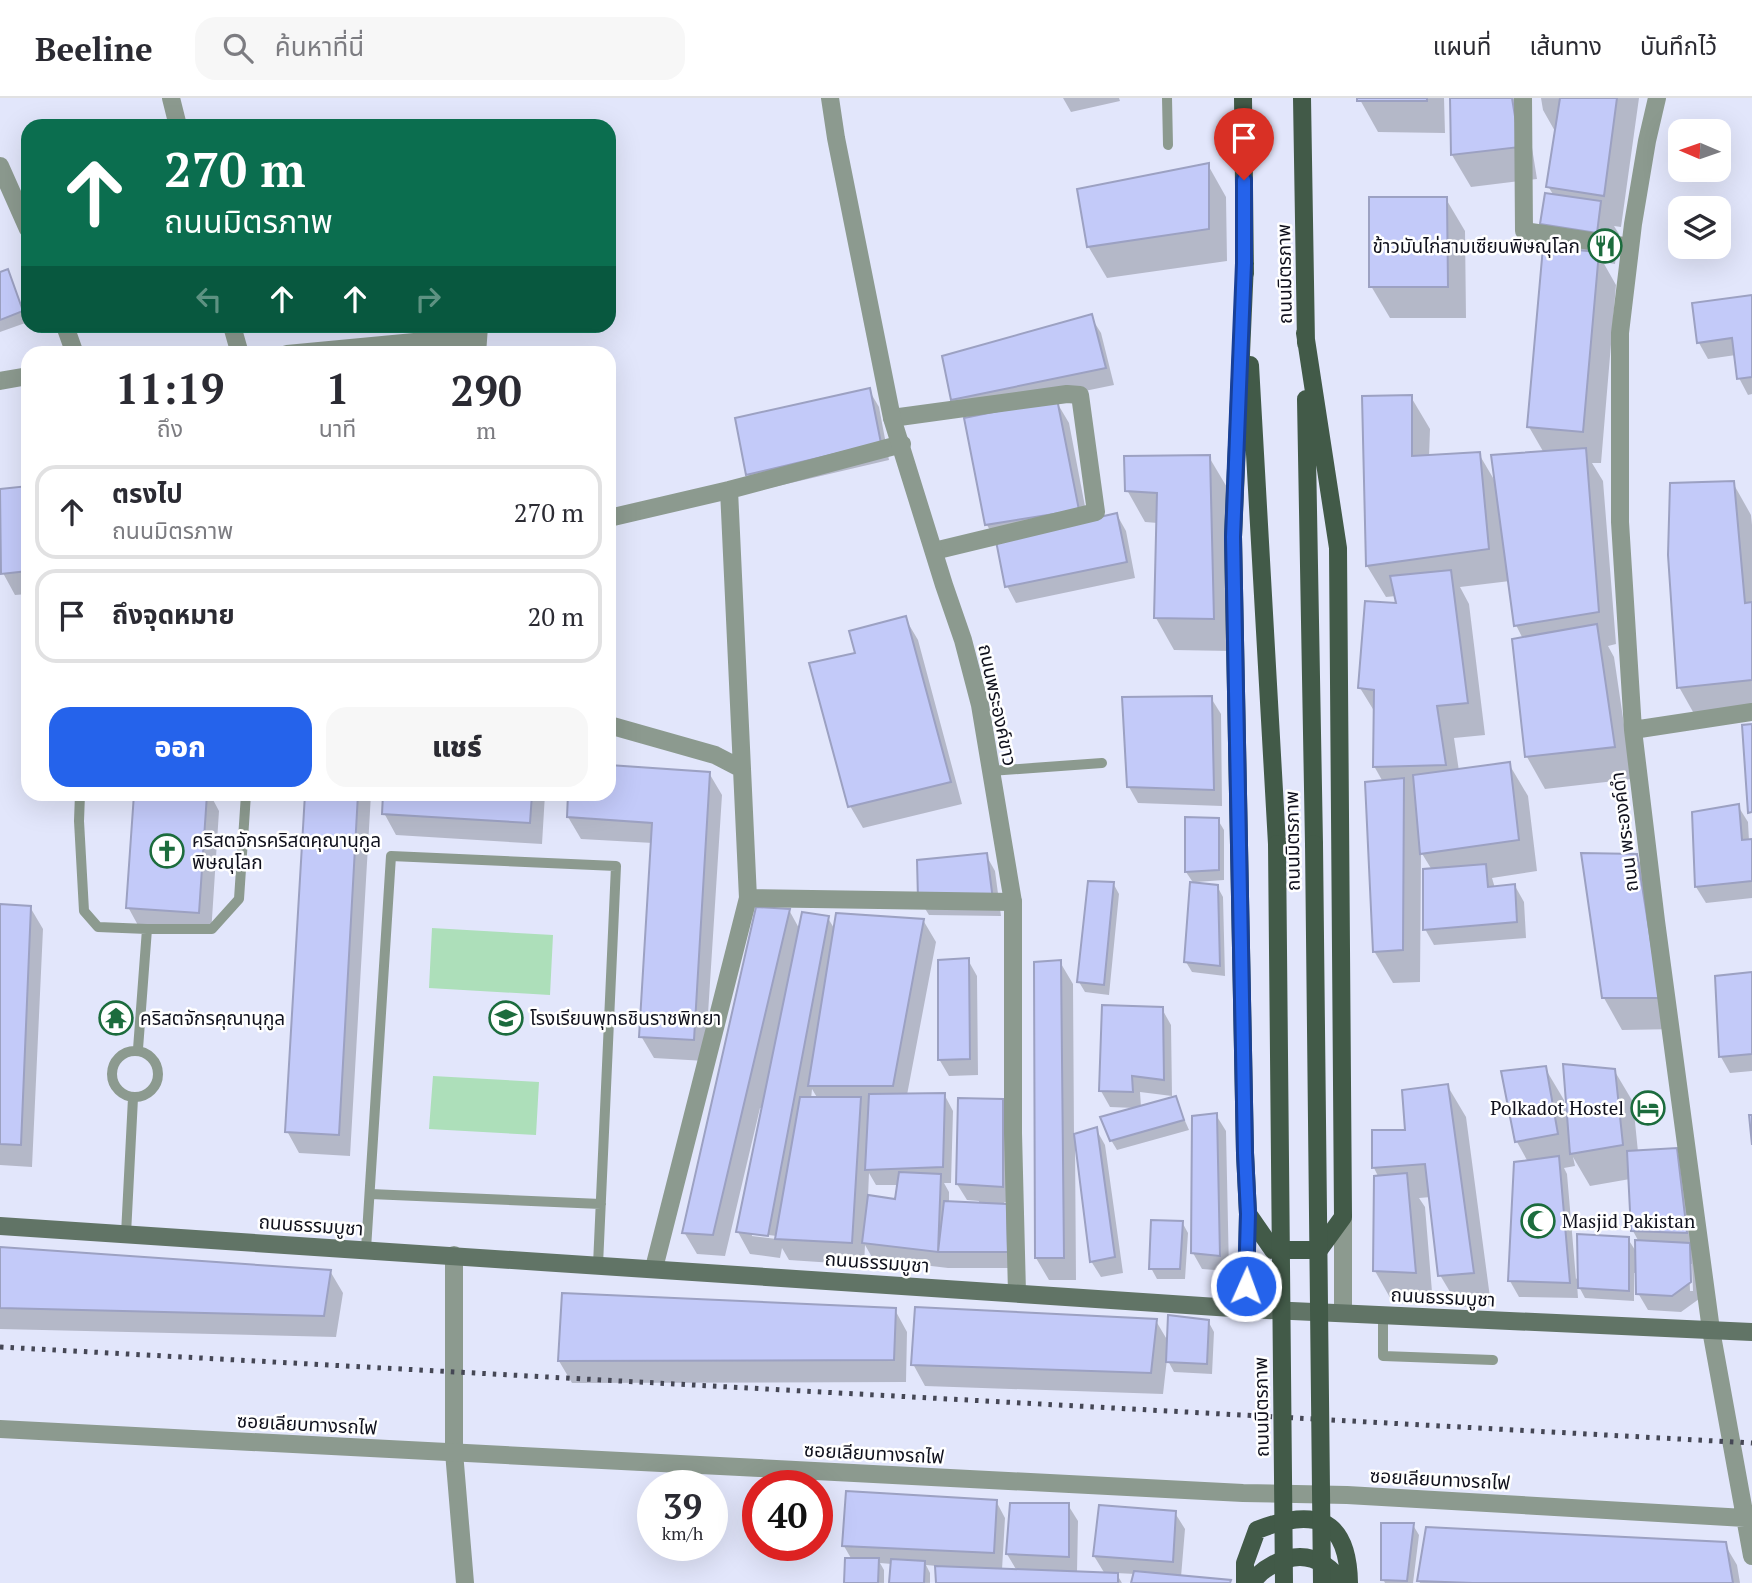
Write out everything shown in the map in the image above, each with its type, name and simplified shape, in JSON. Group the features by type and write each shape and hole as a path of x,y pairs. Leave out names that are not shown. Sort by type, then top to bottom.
{"main road":[{"name":"ถนนมิตรภาพ","path":"1243,98 1244,263 1277,844 1284,1583"},
{"name":"ถนนมิตรภาพ","path":"1302,98 1322,1583"},
{"path":"1244,263 1233,537 1245,1153 1248,1214 1273,1250 1319,1250 1343,1217 1338,548 1305,334"},
{"name":"ถนนธรรมบูชา","path":"0,1226 1247,1308 1752,1332"},
{"path":"1245,1583 1245,1563 1256,1530 1277,1522 1301,1519 1323,1521 1338,1534 1349,1561 1349,1583"},
{"path":"1253,1583 1257,1574 1276,1563 1300,1557 1323,1563 1337,1574 1341,1583"}],"street":[{"path":"171,98 176,119"},
{"name":"ถนนพระองค์ขาว","path":"830,98 892,418 963,640 980,705 1013,902 1013,1133 1017,1293"},
{"path":"1523,98 1524,231 1630,247"},
{"name":"ถนน พระองค์ดำ","path":"1657,98 1647,141 1630,247 1620,333 1620,522 1633,730 1711,1330 1752,1552"},
{"path":"0,166 21,213"},
{"path":"382,346 478,338"},
{"path":"0,381 21,377"},
{"path":"892,418 1067,394 1080,395 1096,512 933,551"},
{"path":"616,515 729,490 902,444"},
{"path":"654,1268 748,898 729,490"},
{"path":"1633,730 1752,712"},
{"path":"616,727 715,755 742,769"},
{"path":"748,898 1013,902"},
{"path":"1247,1308 1248,1214"},
{"path":"1343,1217 1343,1313"},
{"path":"454,1255 454,1452 465,1583"},
{"name":"ซอยเลียบทางรถไฟ","path":"0,1429 1243,1493 1347,1495 1745,1518"}],"lane":[{"path":"1167,98 1168,145"},
{"path":"990,771 1102,763"},
{"path":"80,801 84,911 97,927 147,929 212,929 239,899 246,801"},
{"path":"366,1250 391,856 616,866 598,1265"},
{"path":"138,1049 147,929"},
{"path":"138,1049 154,1058 159,1076 150,1092 132,1098 116,1089 111,1071 120,1055 138,1049"},
{"path":"126,1234 132,1098"},
{"path":"370,1194 601,1204"},
{"path":"1383,1315 1383,1356 1493,1360"}],"green space":[{"path":"432,928 553,935 550,995 429,988"},
{"path":"433,1076 539,1082 536,1135 429,1129"}],"building":[{"path":"1357,98 1427,98 1427,101 1357,101"},
{"path":"1450,98 1512,98 1520,147 1451,155"},
{"path":"1560,98 1617,98 1604,196 1546,187"},
{"path":"1209,163 1209,229 1087,247 1077,189"},
{"path":"1545,193 1601,201 1597,233 1540,224"},
{"path":"1369,197 1447,197 1448,287 1369,287"},
{"path":"1543,247 1599,252 1583,432 1527,427"},
{"path":"8,269 21,312 0,320 0,272"},
{"path":"1752,295 1752,377 1737,379 1732,338 1697,343 1692,303"},
{"path":"1092,314 1106,368 951,400 942,356"},
{"path":"870,388 881,443 746,475 735,418"},
{"path":"1412,395 1412,456 1480,452 1489,549 1366,566 1362,396"},
{"path":"1057,399 1079,510 985,525 964,418"},
{"path":"1586,448 1599,612 1514,626 1491,455"},
{"path":"1210,455 1214,619 1154,618 1157,493 1125,491 1124,456"},
{"path":"1734,481 1745,603 1752,602 1752,680 1677,688 1668,555 1670,483"},
{"path":"21,487 21,572 1,574 0,489"},
{"path":"1117,513 1127,562 1005,587 996,541"},
{"path":"1451,570 1468,703 1437,706 1446,765 1373,767 1374,690 1358,688 1365,601 1396,603 1390,576"},
{"path":"906,616 951,782 848,807 809,663 855,653 849,631"},
{"path":"1597,624 1615,747 1525,757 1512,639"},
{"path":"1212,696 1214,790 1127,787 1122,697"},
{"path":"1752,724 1752,812 1748,813 1742,725"},
{"path":"1510,762 1519,840 1420,854 1413,775"},
{"path":"616,765 710,772 694,1040 639,1037 652,823 567,817 568,801 616,801"},
{"path":"1404,778 1403,950 1373,952 1365,782"},
{"name":"คริสตจักรคริสตคุณานุกูล พิษณุโลก","path":"134,801 207,801 199,913 126,908"},
{"path":"305,801 358,801 339,1135 285,1132"},
{"path":"383,801 532,801 530,823 382,814"},
{"path":"383,801 532,801 530,823 382,814"},
{"path":"1739,804 1742,840 1752,839 1752,881 1695,887 1692,812"},
{"path":"1185,817 1219,818 1219,870 1185,872"},
{"path":"987,853 993,900 918,899 917,860"},
{"path":"1581,853 1637,854 1660,998 1602,998"},
{"path":"1486,864 1488,887 1515,884 1517,922 1423,930 1423,869"},
{"path":"1088,881 1114,882 1104,985 1077,982"},
{"path":"1190,882 1218,885 1220,966 1184,962"},
{"path":"0,904 31,906 21,1145 0,1144"},
{"path":"756,907 790,909 713,1235 682,1233"},
{"path":"802,912 829,916 768,1236 736,1232"},
{"path":"836,913 924,919 893,1086 808,1086"},
{"path":"969,958 970,1059 938,1060 938,960"},
{"path":"1061,960 1064,1258 1035,1258 1034,962"},
{"path":"1752,972 1752,1054 1719,1057 1715,976"},
{"path":"1102,1005 1163,1007 1164,1080 1132,1076 1133,1092 1099,1091"},
{"path":"1563,1064 1615,1069 1623,1145 1570,1154"},
{"path":"1546,1066 1558,1134 1515,1142 1501,1071"},
{"path":"1448,1084 1474,1273 1438,1276 1425,1164 1372,1168 1372,1130 1405,1130 1402,1090"},
{"path":"945,1093 943,1167 865,1170 869,1094"},
{"path":"1176,1096 1184,1120 1110,1141 1100,1117"},
{"path":"800,1097 861,1097 852,1243 775,1239"},
{"path":"958,1098 1003,1099 1003,1187 956,1184"},
{"path":"1217,1113 1220,1256 1191,1253 1192,1116"},
{"path":"1749,1115 1752,1115 1752,1145"},
{"path":"1097,1127 1115,1257 1090,1262 1074,1134"},
{"path":"1677,1148 1687,1233 1631,1231 1627,1151"},
{"name":"Masjid Pakistan","path":"1559,1156 1570,1283 1508,1281 1514,1162"},
{"path":"899,1172 941,1174 938,1252 862,1243 868,1195 895,1199"},
{"path":"1407,1173 1416,1273 1373,1271 1374,1176"},
{"path":"944,1201 1007,1204 1008,1252 938,1252"},
{"path":"1151,1220 1183,1221 1180,1269 1149,1269"},
{"path":"1577,1234 1629,1237 1629,1291 1578,1288"},
{"path":"1635,1240 1690,1243 1691,1282 1672,1296 1636,1294"},
{"path":"0,1247 331,1270 324,1316 0,1308"},
{"path":"562,1293 896,1308 894,1360 558,1361"},
{"path":"915,1307 1157,1319 1151,1373 911,1365"},
{"path":"1168,1315 1209,1320 1207,1364 1166,1362"},
{"path":"846,1491 997,1500 994,1553 842,1546"},
{"path":"1010,1503 1069,1503 1069,1557 1006,1554"},
{"path":"1099,1505 1176,1511 1173,1562 1093,1556"},
{"path":"1381,1523 1414,1523 1407,1581 1381,1580"},
{"path":"1426,1527 1726,1542 1733,1583 1417,1581"},
{"path":"845,1558 879,1558 878,1583 844,1583"},
{"path":"891,1559 925,1561 924,1583 889,1583"},
{"path":"935,1566 1118,1573 1118,1583 936,1583"},
{"path":"1134,1571 1231,1580 1230,1583 1131,1583"}],"railway":[{"path":"0,1347 1752,1443"}],"place":[{"name":"ข้าวมันไก่สามเซียนพิษณุโลก","path":"1605,246"},
{"name":"คริสตจักรคริสตคุณานุกูล พิษณุโลก","path":"167,851"},
{"name":"คริสตจักรคุณานุกูล","path":"116,1018"},
{"name":"โรงเรียนพุทธชินราชพิทยา","path":"506,1018"},
{"name":"Polkadot Hostel","path":"1648,1108"},
{"name":"Masjid Pakistan","path":"1538,1221"}],"route":[{"path":"1244,180 1244,263 1233,537 1248,1214 1246,1286"}]}
